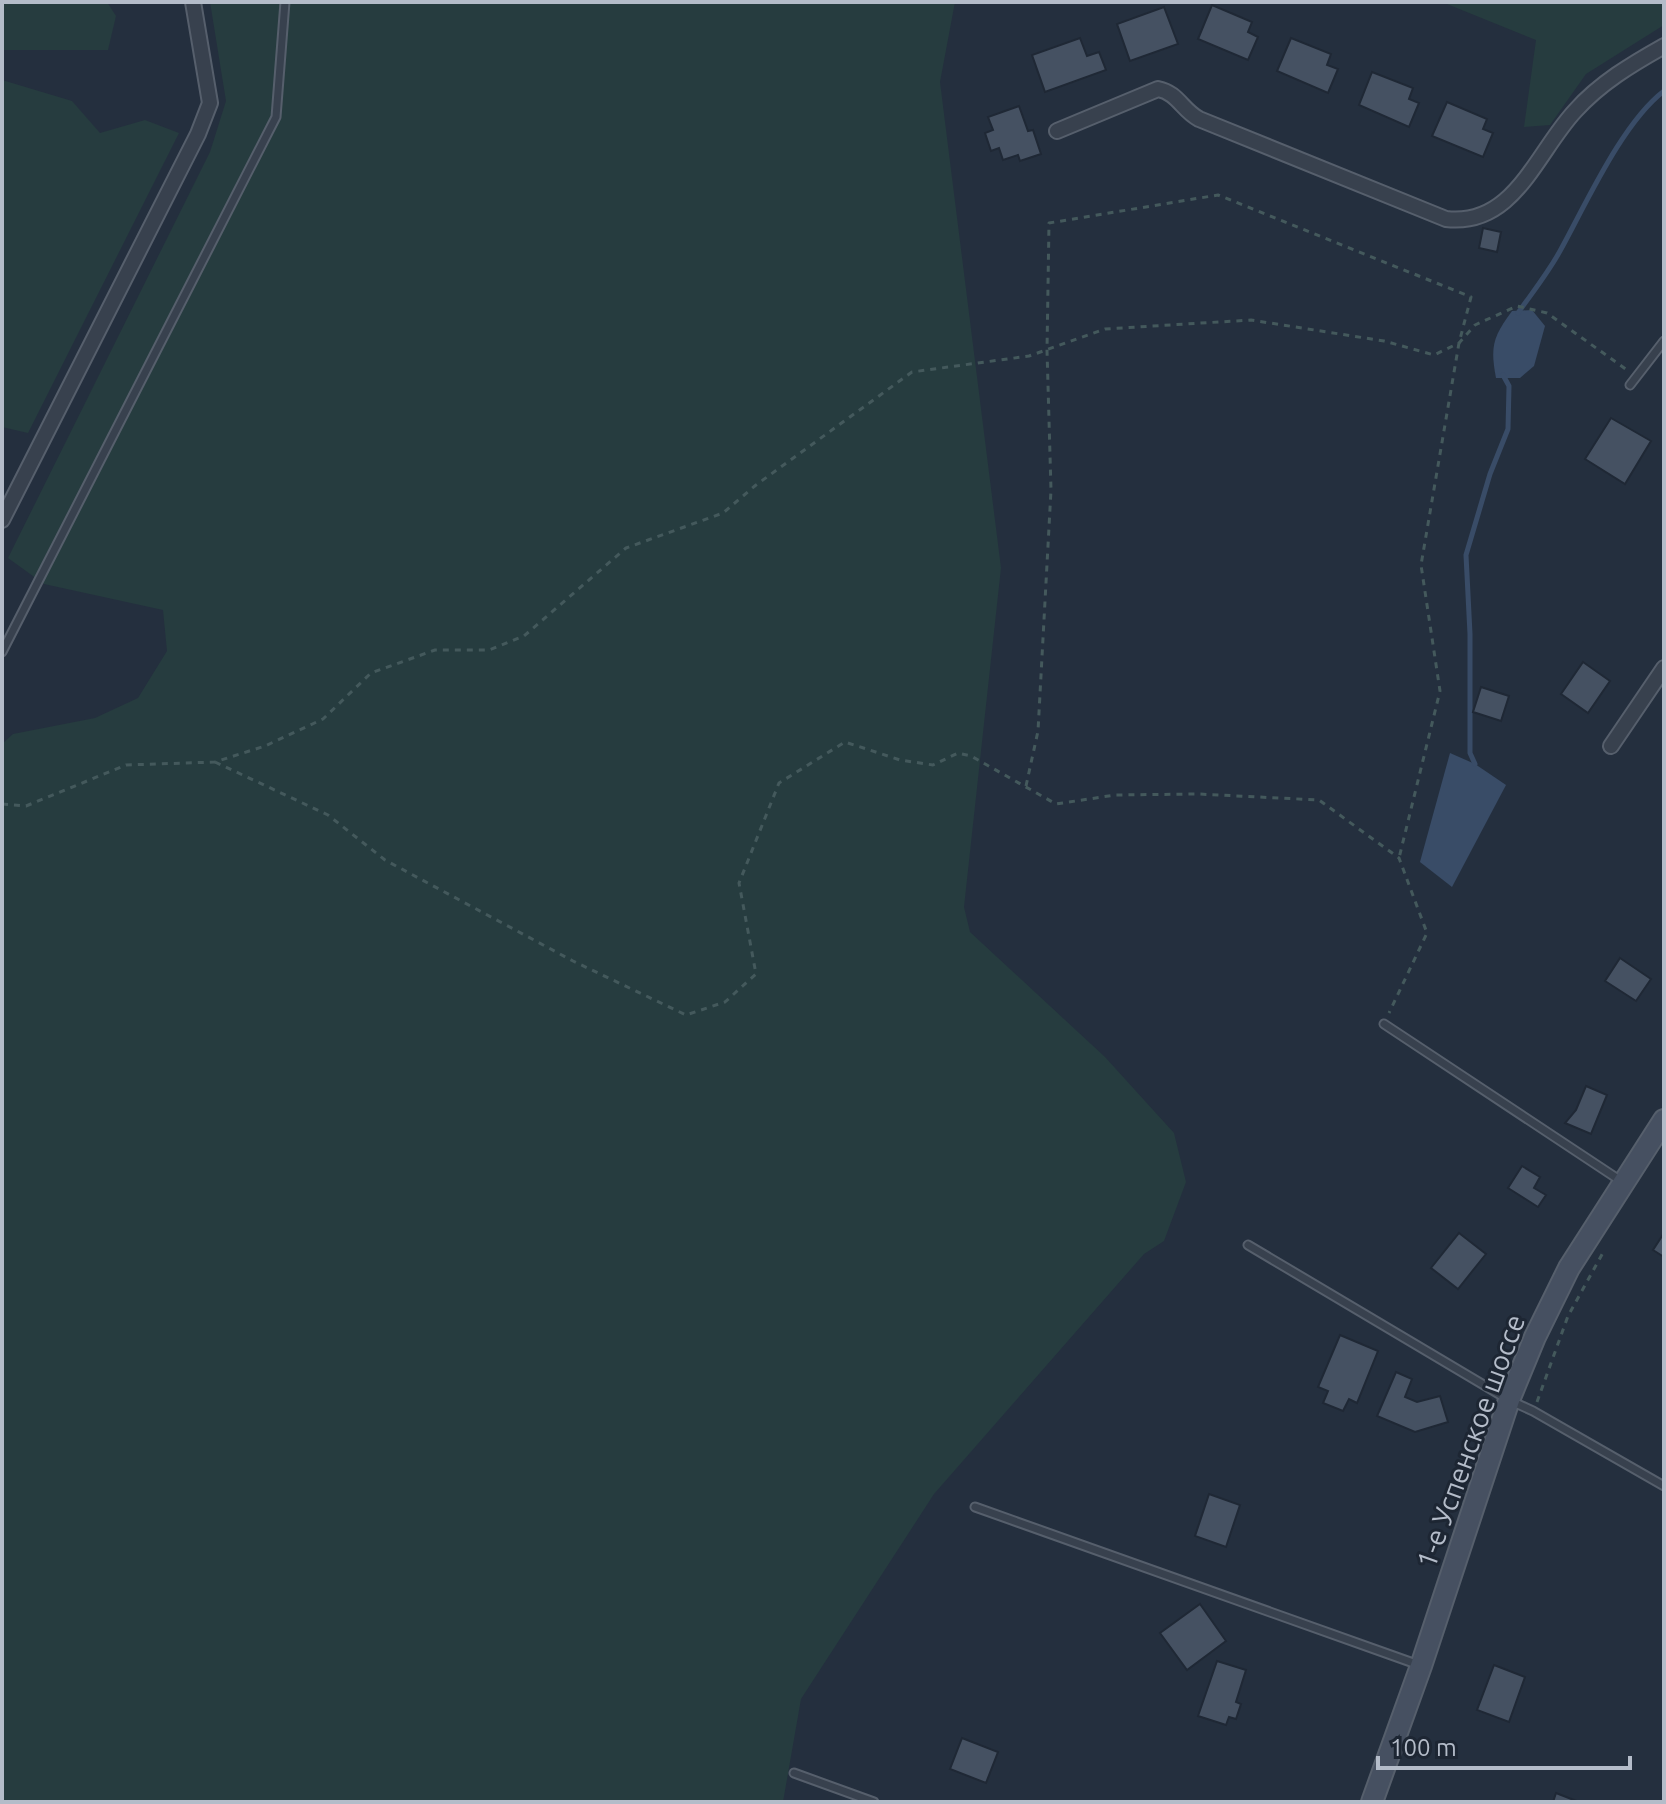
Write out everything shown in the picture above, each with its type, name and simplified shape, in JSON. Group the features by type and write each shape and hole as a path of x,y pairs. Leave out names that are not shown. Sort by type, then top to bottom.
{"main road":[{"name":"1-е Успенское шоссе","path":"1372,1802 1421,1666 1509,1400 1556,1292 1664,1120"}],"street":[{"path":"2,520 198,134 210,103 193,2"},
{"path":"1057,131 1158,89 1168,91 1178,98 1189,114 1199,119 1446,219 1466,222 1496,209 1515,192 1575,111 1619,71 1664,46"},
{"path":"1611,746 1664,668"}],"lane":[{"path":"2,652 276,117 285,2"},
{"path":"1630,385 1664,341"},
{"path":"1384,1024 1623,1182"},
{"path":"1248,1245 1509,1400 1664,1486"},
{"path":"975,1507 1421,1666"},
{"path":"794,1773 874,1802"}],"path":[{"path":"1026,787 1038,731 1051,490 1047,350 1049,223 1218,195 1471,297 1459,343 1421,565 1440,691 1399,858"},
{"path":"2,804 26,806 126,765 215,762 265,746 323,719 371,673 435,650 489,650 524,636 626,548 723,513 756,485 912,372 1029,356 1105,329 1251,320 1384,341 1434,355 1459,343 1475,325 1517,306 1547,313 1636,376"},
{"path":"215,762 328,815 385,860 573,961 686,1015 725,1002 756,974 739,883 779,783 845,742 900,760 933,765 958,753 971,756 1056,804 1115,795 1198,794 1319,800 1399,858 1427,933 1384,1024"},
{"path":"1533,1411 1568,1316 1605,1249"}],"green space":[{"path":"2,2 107,2 116,16 108,50 2,50"},
{"path":"210,2 955,2 940,82 1001,568 964,907 970,932 1105,1057 1174,1133 1186,1182 1164,1241 1144,1254 934,1494 801,1699 783,1802 2,1802 2,744 13,734 95,718 138,698 167,651 163,610 44,584 8,558 210,152 226,101"},
{"path":"1442,2 1664,2 1664,25 1586,74 1550,125 1524,127 1536,40"},
{"path":"2,80 72,101 100,133 145,120 179,133 28,433 2,427"}],"water":[{"path":"1532,310 1545,326 1534,366 1520,378 1496,378 1493,350 1501,328 1512,311"},
{"path":"1450,753 1475,764 1506,785 1452,887 1420,862"}],"building":[{"path":"1212,5 1252,22 1248,32 1258,37 1248,60 1198,39"},
{"path":"1164,7 1178,44 1130,61 1117,24"},
{"path":"1080,38 1087,56 1099,52 1106,70 1045,92 1032,55"},
{"path":"1291,38 1331,54 1327,65 1338,69 1328,93 1277,71"},
{"path":"1372,72 1413,88 1409,99 1419,103 1409,127 1359,105"},
{"path":"1447,102 1487,119 1483,129 1493,133 1483,157 1432,136"},
{"path":"1019,106 1028,131 1033,130 1041,154 1020,161 1018,155 1003,160 999,148 991,151 985,133 993,130 988,117"},
{"path":"1483,228 1501,232 1497,252 1479,248"},
{"path":"1611,418 1651,441 1625,484 1585,459"},
{"path":"1583,662 1610,681 1588,713 1561,694"},
{"path":"1481,687 1509,696 1501,721 1473,712"},
{"path":"1620,958 1651,979 1636,1001 1605,981"},
{"path":"1586,1086 1607,1095 1591,1134 1565,1123 1576,1110"},
{"path":"1522,1166 1540,1177 1534,1188 1546,1195 1538,1207 1508,1188"},
{"path":"1459,1233 1486,1254 1458,1289 1431,1268"},
{"path":"1664,1233 1664,1257 1653,1250"},
{"path":"1340,1335 1378,1351 1357,1403 1349,1399 1343,1411 1323,1403 1328,1391 1318,1387"},
{"path":"1396,1372 1412,1379 1405,1397 1417,1402 1440,1396 1448,1422 1415,1432 1377,1416"},
{"path":"1209,1494 1240,1505 1226,1547 1195,1536"},
{"path":"1200,1604 1226,1641 1187,1670 1160,1633"},
{"path":"1217,1661 1246,1670 1236,1702 1241,1704 1236,1719 1229,1717 1226,1725 1198,1716"},
{"path":"1494,1665 1525,1677 1509,1722 1477,1710"},
{"path":"962,1738 998,1752 986,1783 950,1769"},
{"path":"1556,1793 1579,1802 1553,1802"}],"waterway":[{"path":"1518,313 1555,259 1619,143 1664,91"},
{"path":"1475,764 1470,753 1470,634 1466,555 1490,474 1508,429 1509,386 1503,375"}]}
